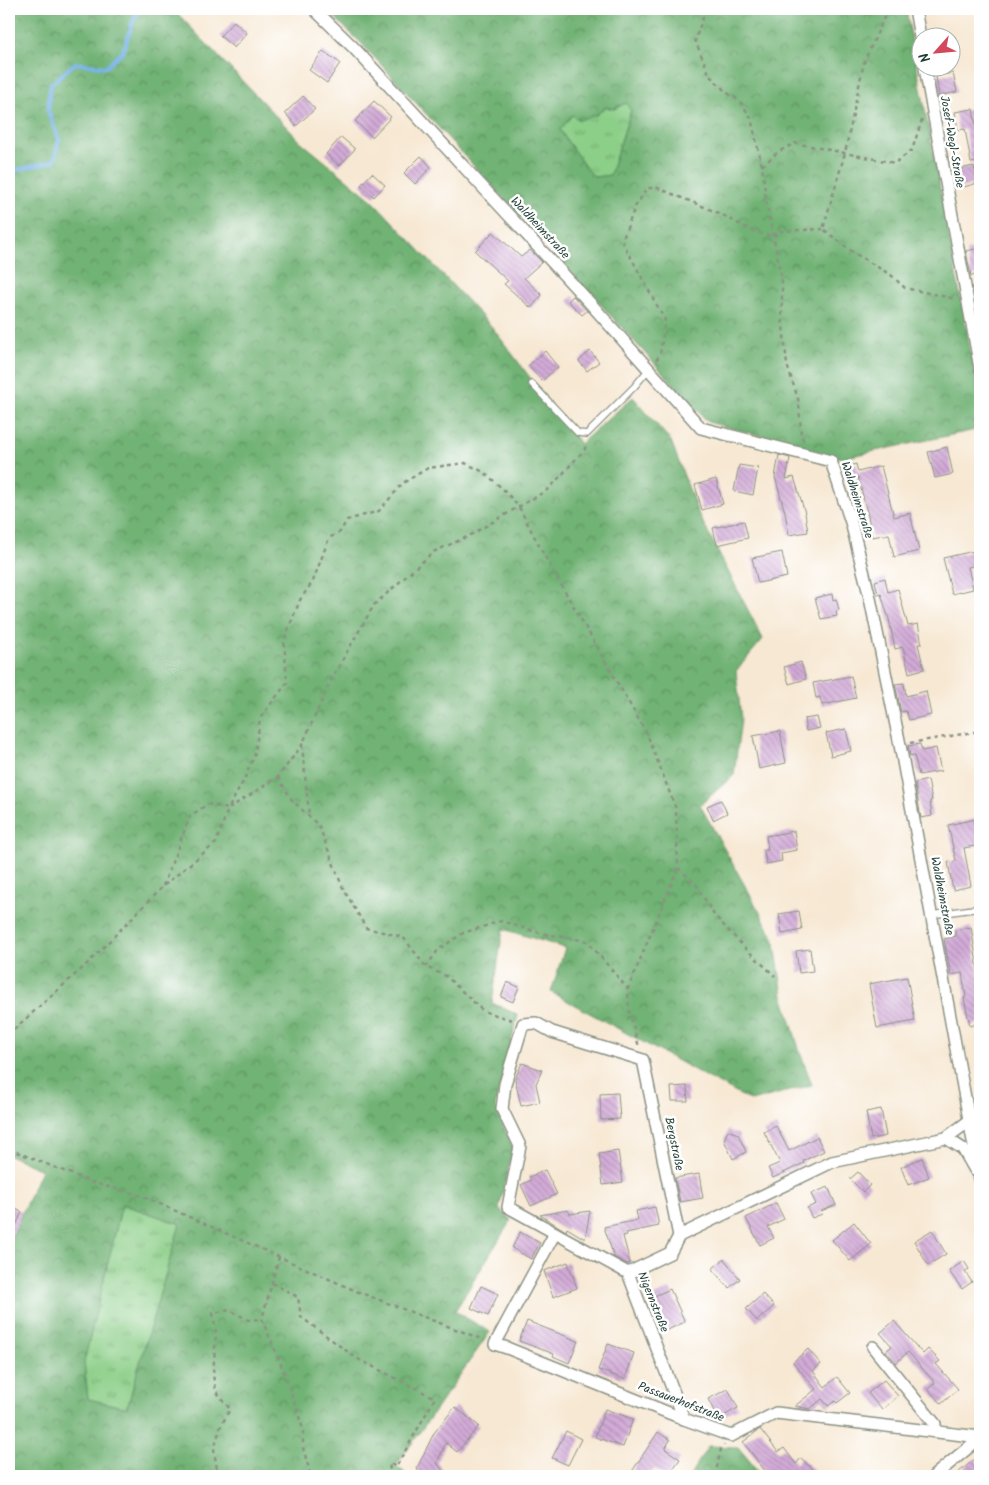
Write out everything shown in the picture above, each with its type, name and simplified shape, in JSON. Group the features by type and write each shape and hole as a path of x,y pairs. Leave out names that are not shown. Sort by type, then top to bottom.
{"street":[{"name":"Waldheimstraße","path":"314,9 374,69 590,302 701,428 831,461 851,522 870,598 900,745 980,1179"},
{"path":"914,9 918,28"},
{"name":"Josef-Wegl-Straße","path":"927,78 980,368"},
{"path":"523,1024 536,1023 552,1032 643,1060"},
{"name":"Nigernstraße","path":"523,1024 505,1084 502,1110 520,1146 508,1207 628,1273 684,1419"},
{"name":"Bergstraße","path":"643,1060 679,1236"},
{"path":"628,1273 670,1253 679,1236 832,1162 946,1138 980,1113"},
{"name":"Waldheimstraße","path":"946,1138 963,1149 980,1179"},
{"path":"495,1344 555,1233"},
{"name":"Passauerhofstraße","path":"495,1344 731,1436 776,1413 980,1438"},
{"path":"873,1347 935,1424 935,1431"},
{"path":"934,1476 980,1438"}],"lane":[{"path":"532,384 578,433 587,434 634,387 649,369"},
{"path":"931,915 980,908"}],"path":[{"path":"706,9 695,40 710,76 726,92 740,101 750,118 762,166 782,280 782,316 787,365 799,402 801,435 809,455"},
{"path":"823,229 845,153 864,62 888,9"},
{"path":"762,166 778,152 794,143 895,163 912,150 930,97"},
{"path":"649,369 660,355 666,320 622,241 635,207 648,188 658,188 721,214 750,230 773,237"},
{"path":"773,237 780,231 823,229 854,253 891,275 905,288 968,301"},
{"path":"163,886 190,816 208,804 228,809 278,777 302,745 332,678 374,606 433,552 467,537 549,489 585,448 587,434"},
{"path":"9,1044 12,1031 86,965 163,886 216,843 228,809 243,782 255,754 260,718 287,683 284,640 300,600 313,581 329,538 340,532 347,520 379,511 403,483 428,468 465,463 484,472 505,491 518,507 647,734 676,809 678,868 628,990 629,1011 643,1060"},
{"path":"900,745 980,731"},
{"path":"302,745 309,816"},
{"path":"278,777 292,800 319,826 342,886 366,928 404,937 426,967 446,976 483,1011 523,1024"},
{"path":"678,868 696,884 714,915 745,948 776,976"},
{"path":"426,967 438,950 463,933 501,921 587,942 628,990"},
{"path":"9,1149 94,1183 142,1196 356,1291 495,1344"},
{"path":"279,1257 262,1319 285,1374 302,1429 302,1448 311,1476"},
{"path":"272,1283 298,1297 301,1317 356,1358 435,1398 396,1467 390,1463 389,1476"},
{"path":"218,1476 214,1450 220,1428 230,1409 216,1391 213,1375 216,1334 214,1313 230,1310 248,1320 262,1319"},
{"path":"719,1476 715,1474 721,1449 731,1436"}],"green space":[{"path":"9,9 173,9 300,141 373,201 492,327 580,444 633,397 671,441 698,513 763,639 736,671 741,719 734,775 700,805 774,938 783,995 812,1085 751,1101 551,992 565,948 503,929 492,1003 518,1015 495,1106 513,1148 499,1209 511,1220 455,1311 490,1332 396,1466 409,1476 9,1476 9,1243 41,1170 9,1155","holes":["122,1204 180,1224 127,1408 88,1399 84,1362"]},
{"path":"326,9 906,9 912,41 912,78 919,78 980,400 980,429 842,458 708,422 363,45","holes":["626,103 631,111 610,175 595,177 585,167 560,130 572,115 579,120 596,115 606,107 614,109"]},
{"path":"626,103 631,110 610,175 595,177 585,167 560,130 572,115 596,115 606,107 614,109"},
{"path":"122,1204 180,1224 127,1408 88,1399 84,1362"},
{"path":"708,1446 738,1447 762,1476 690,1476"}],"building":[{"path":"234,21 247,33 234,48 220,36"},
{"path":"323,51 340,63 327,83 309,70"},
{"path":"936,78 954,78 957,92 939,96"},
{"path":"303,96 315,109 296,126 285,113"},
{"path":"374,101 391,117 372,137 355,121"},
{"path":"973,109 980,144 980,161 971,163 965,129 958,130 955,112"},
{"path":"341,137 355,149 339,166 326,154"},
{"path":"421,156 431,167 415,184 404,173"},
{"path":"974,166 978,183 960,188 955,170"},
{"path":"372,173 385,185 374,197 361,185"},
{"path":"493,232 521,257 530,250 542,262 524,278 542,295 531,308 504,284 508,281 475,251"},
{"path":"980,248 980,274 971,276 966,251"},
{"path":"573,296 587,311 582,315 568,301"},
{"path":"545,351 558,367 542,381 528,366"},
{"path":"590,351 599,362 587,371 579,361"},
{"path":"947,447 953,474 935,478 928,452"},
{"path":"779,455 790,458 786,479 794,477 805,513 808,532 789,535 785,512 775,477"},
{"path":"856,464 858,472 881,466 894,517 910,513 919,551 894,557 889,534 872,537 858,477 849,479 846,467"},
{"path":"739,465 758,468 753,495 734,491"},
{"path":"716,479 723,504 702,510 695,485"},
{"path":"744,521 748,538 717,545 713,528"},
{"path":"974,551 977,565 968,567 973,589 952,594 943,558"},
{"path":"782,552 787,577 758,583 752,558"},
{"path":"885,578 888,592 898,589 908,626 918,624 922,644 918,644 924,669 909,673 903,647 895,649 889,619 881,594 878,595 875,581"},
{"path":"832,594 833,600 836,599 839,610 836,611 837,616 821,619 815,598"},
{"path":"801,662 806,679 789,684 784,667"},
{"path":"851,676 856,698 822,705 820,697 816,698 813,683"},
{"path":"904,683 906,696 926,691 931,715 909,720 906,711 901,712 895,684"},
{"path":"817,717 820,728 806,731 804,719"},
{"path":"846,729 851,751 831,756 826,733"},
{"path":"780,731 786,763 759,769 753,736"},
{"path":"920,744 922,751 936,748 941,771 919,775 914,755 910,756 908,746"},
{"path":"928,780 932,800 930,801 932,816 921,818 915,783"},
{"path":"721,800 727,813 713,820 707,806"},
{"path":"980,818 980,845 964,848 971,886 953,890 948,862 956,861 948,825"},
{"path":"794,831 797,850 781,853 782,861 766,864 764,850 768,850 766,836"},
{"path":"799,911 802,930 782,934 779,914"},
{"path":"971,927 980,982 980,1023 970,1026 964,998 966,997 962,973 951,975 944,939 956,936 955,930"},
{"path":"810,949 813,971 799,973 796,951"},
{"path":"907,977 915,1021 877,1028 869,984"},
{"path":"507,982 519,987 513,1002 501,997"},
{"path":"522,1063 542,1070 536,1084 540,1102 521,1106 515,1079"},
{"path":"687,1086 688,1101 672,1101 671,1087"},
{"path":"618,1093 620,1119 601,1120 600,1094"},
{"path":"881,1109 886,1136 871,1139 866,1112"},
{"path":"776,1126 789,1151 817,1137 824,1151 773,1178 768,1168 780,1163 764,1132"},
{"path":"728,1130 738,1134 746,1152 733,1159 724,1140"},
{"path":"618,1151 623,1182 603,1185 599,1154"},
{"path":"922,1158 929,1177 908,1185 901,1167"},
{"path":"545,1170 557,1194 531,1206 521,1185 531,1180 529,1177"},
{"path":"858,1172 870,1185 863,1192 850,1179"},
{"path":"699,1174 703,1198 680,1202 675,1178"},
{"path":"828,1187 836,1205 821,1211 822,1214 812,1218 807,1208 816,1204 811,1194"},
{"path":"776,1203 784,1219 768,1227 774,1238 760,1245 746,1218"},
{"path":"9,1206 22,1212 9,1241"},
{"path":"655,1207 659,1226 626,1233 627,1235 623,1236 630,1263 627,1264 614,1257 604,1227 638,1220 636,1211"},
{"path":"568,1210 570,1214 590,1211 585,1239 567,1228 566,1231 540,1215"},
{"path":"854,1222 871,1244 850,1261 832,1240"},
{"path":"932,1230 946,1254 928,1265 914,1241"},
{"path":"520,1232 540,1243 531,1259 512,1248"},
{"path":"724,1259 740,1279 729,1288 712,1269"},
{"path":"964,1261 969,1269 965,1272 972,1282 962,1289 949,1271"},
{"path":"568,1262 577,1288 553,1297 544,1271"},
{"path":"481,1286 498,1294 488,1316 471,1308"},
{"path":"670,1289 685,1322 665,1331 650,1298"},
{"path":"763,1294 774,1306 757,1321 746,1309"},
{"path":"527,1321 578,1341 569,1363 553,1356 554,1354 519,1341"},
{"path":"894,1321 923,1354 928,1349 940,1361 936,1364 958,1389 941,1404 928,1389 935,1383 908,1352 896,1363 886,1351 892,1346 880,1333"},
{"path":"608,1344 634,1353 625,1379 598,1370"},
{"path":"808,1349 821,1364 813,1371 825,1387 837,1377 850,1393 837,1403 835,1401 828,1406 822,1399 810,1409 795,1406 816,1389 793,1362"},
{"path":"884,1380 898,1396 882,1410 868,1393"},
{"path":"728,1389 738,1408 718,1419 708,1399"},
{"path":"455,1407 479,1426 457,1452 446,1443 437,1463 447,1476 420,1476 417,1468 434,1433"},
{"path":"605,1409 633,1419 623,1447 595,1437"},
{"path":"760,1429 778,1452 784,1448 796,1464 801,1458 820,1476 769,1476 743,1442"},
{"path":"566,1431 581,1439 568,1465 552,1458"},
{"path":"658,1432 670,1440 665,1449 680,1459 668,1476 654,1469 649,1476 629,1476"},
{"path":"975,1459 980,1465 980,1476 954,1476"}],"waterway":[{"path":"9,172 54,161 59,140 48,111 50,85 75,63 106,67 123,51 139,9"}]}
